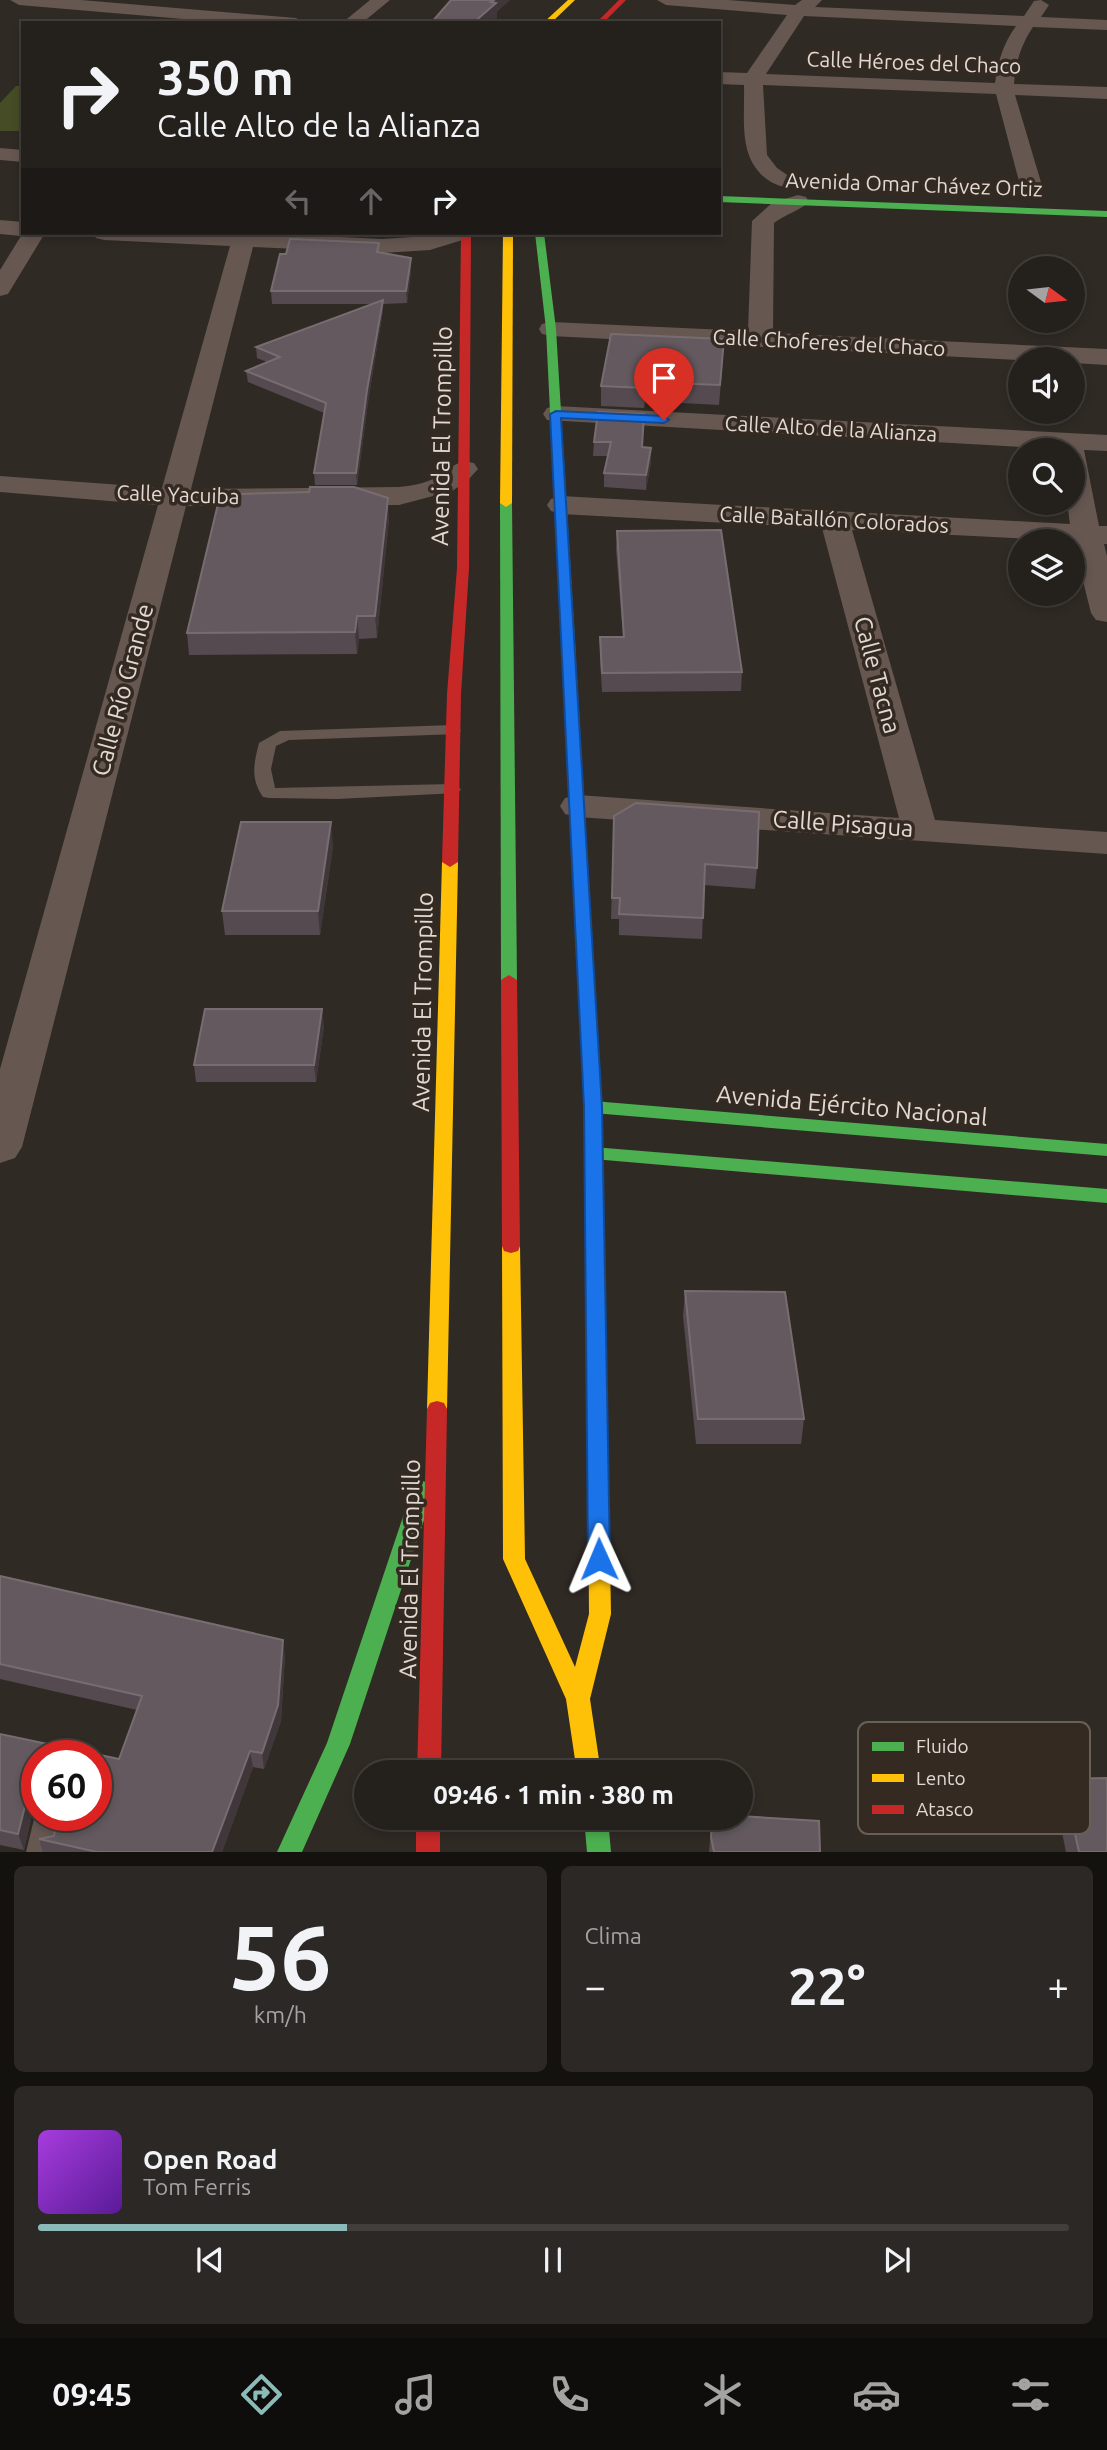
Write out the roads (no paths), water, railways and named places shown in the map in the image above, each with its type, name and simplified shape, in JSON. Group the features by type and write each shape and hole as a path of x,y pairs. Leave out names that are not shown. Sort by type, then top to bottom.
{"main road":[{"path":"548,21 572,0"},
{"path":"581,19 602,0"},
{"path":"601,21 623,0"},
{"name":"Avenida Omar Chávez Ortiz","path":"759,180 870,205 1102,215"},
{"path":"721,199 824,199 833,197 836,191 832,187"},
{"name":"Avenida Omar Chávez Ortiz","path":"721,199 794,188"},
{"path":"861,188 855,197 870,205"},
{"name":"Avenida El Trompillo","path":"429,1760 453,730 463,568 467,235"},
{"path":"508,235 506,567 514,1559 578,1699 587,1760"},
{"path":"539,235 551,328 593,1107 600,1614 578,1699"},
{"path":"545,480 557,454"},
{"path":"506,567 523,530"},
{"name":"Avenida Ejército Nacional","path":"593,1107 1107,1150"},
{"path":"593,1153 1107,1196"},
{"path":"289,1852 338,1744 435,1455"},
{"path":"428,1830 428,1852"},
{"path":"597,1830 598,1852"},
{"path":"600,1830 611,1852"}],"street":[{"path":"19,0 252,21"},
{"path":"354,21 381,0"},
{"path":"666,0 806,5 1026,22 1107,25"},
{"path":"1029,189 1004,89 1007,62 1026,22 1044,0"},
{"path":"760,340 762,221 780,208 794,188 770,172 757,156 753,79 806,5"},
{"name":"Calle Héroes del Chaco","path":"721,78 1107,93"},
{"path":"0,154 21,156"},
{"path":"0,172 21,173"},
{"path":"0,227 21,229"},
{"path":"0,289 33,235"},
{"path":"197,235 382,246 435,257 454,266 467,277"},
{"path":"382,246 430,243 455,235"},
{"name":"Calle Río Grande","path":"0,1147 244,236"},
{"name":"Calle Choferes del Chaco","path":"551,328 1008,354"},
{"name":"Calle Choferes del Chaco","path":"1085,357 1107,357"},
{"name":"Calle Alto de la Alianza","path":"556,414 1008,444"},
{"name":"Calle Alto de la Alianza","path":"1085,446 1107,443"},
{"name":"Calle Yacuiba","path":"0,484 175,498 399,496 433,489 458,476 464,469"},
{"path":"1085,495 1096,534 1107,613"},
{"name":"Calle Yacuiba","path":"399,496 432,506 456,520 463,528"},
{"name":"Calle Batallón Colorados","path":"561,505 1096,534"},
{"name":"Calle Tacna","path":"835,521 920,830"},
{"name":"Calle Pisagua","path":"578,806 1107,843"}],"lane":[{"path":"452,789 388,789 305,795 269,793 263,785 261,770 268,743 286,734 453,730"},
{"path":"41,1852 45,1831"}]}
